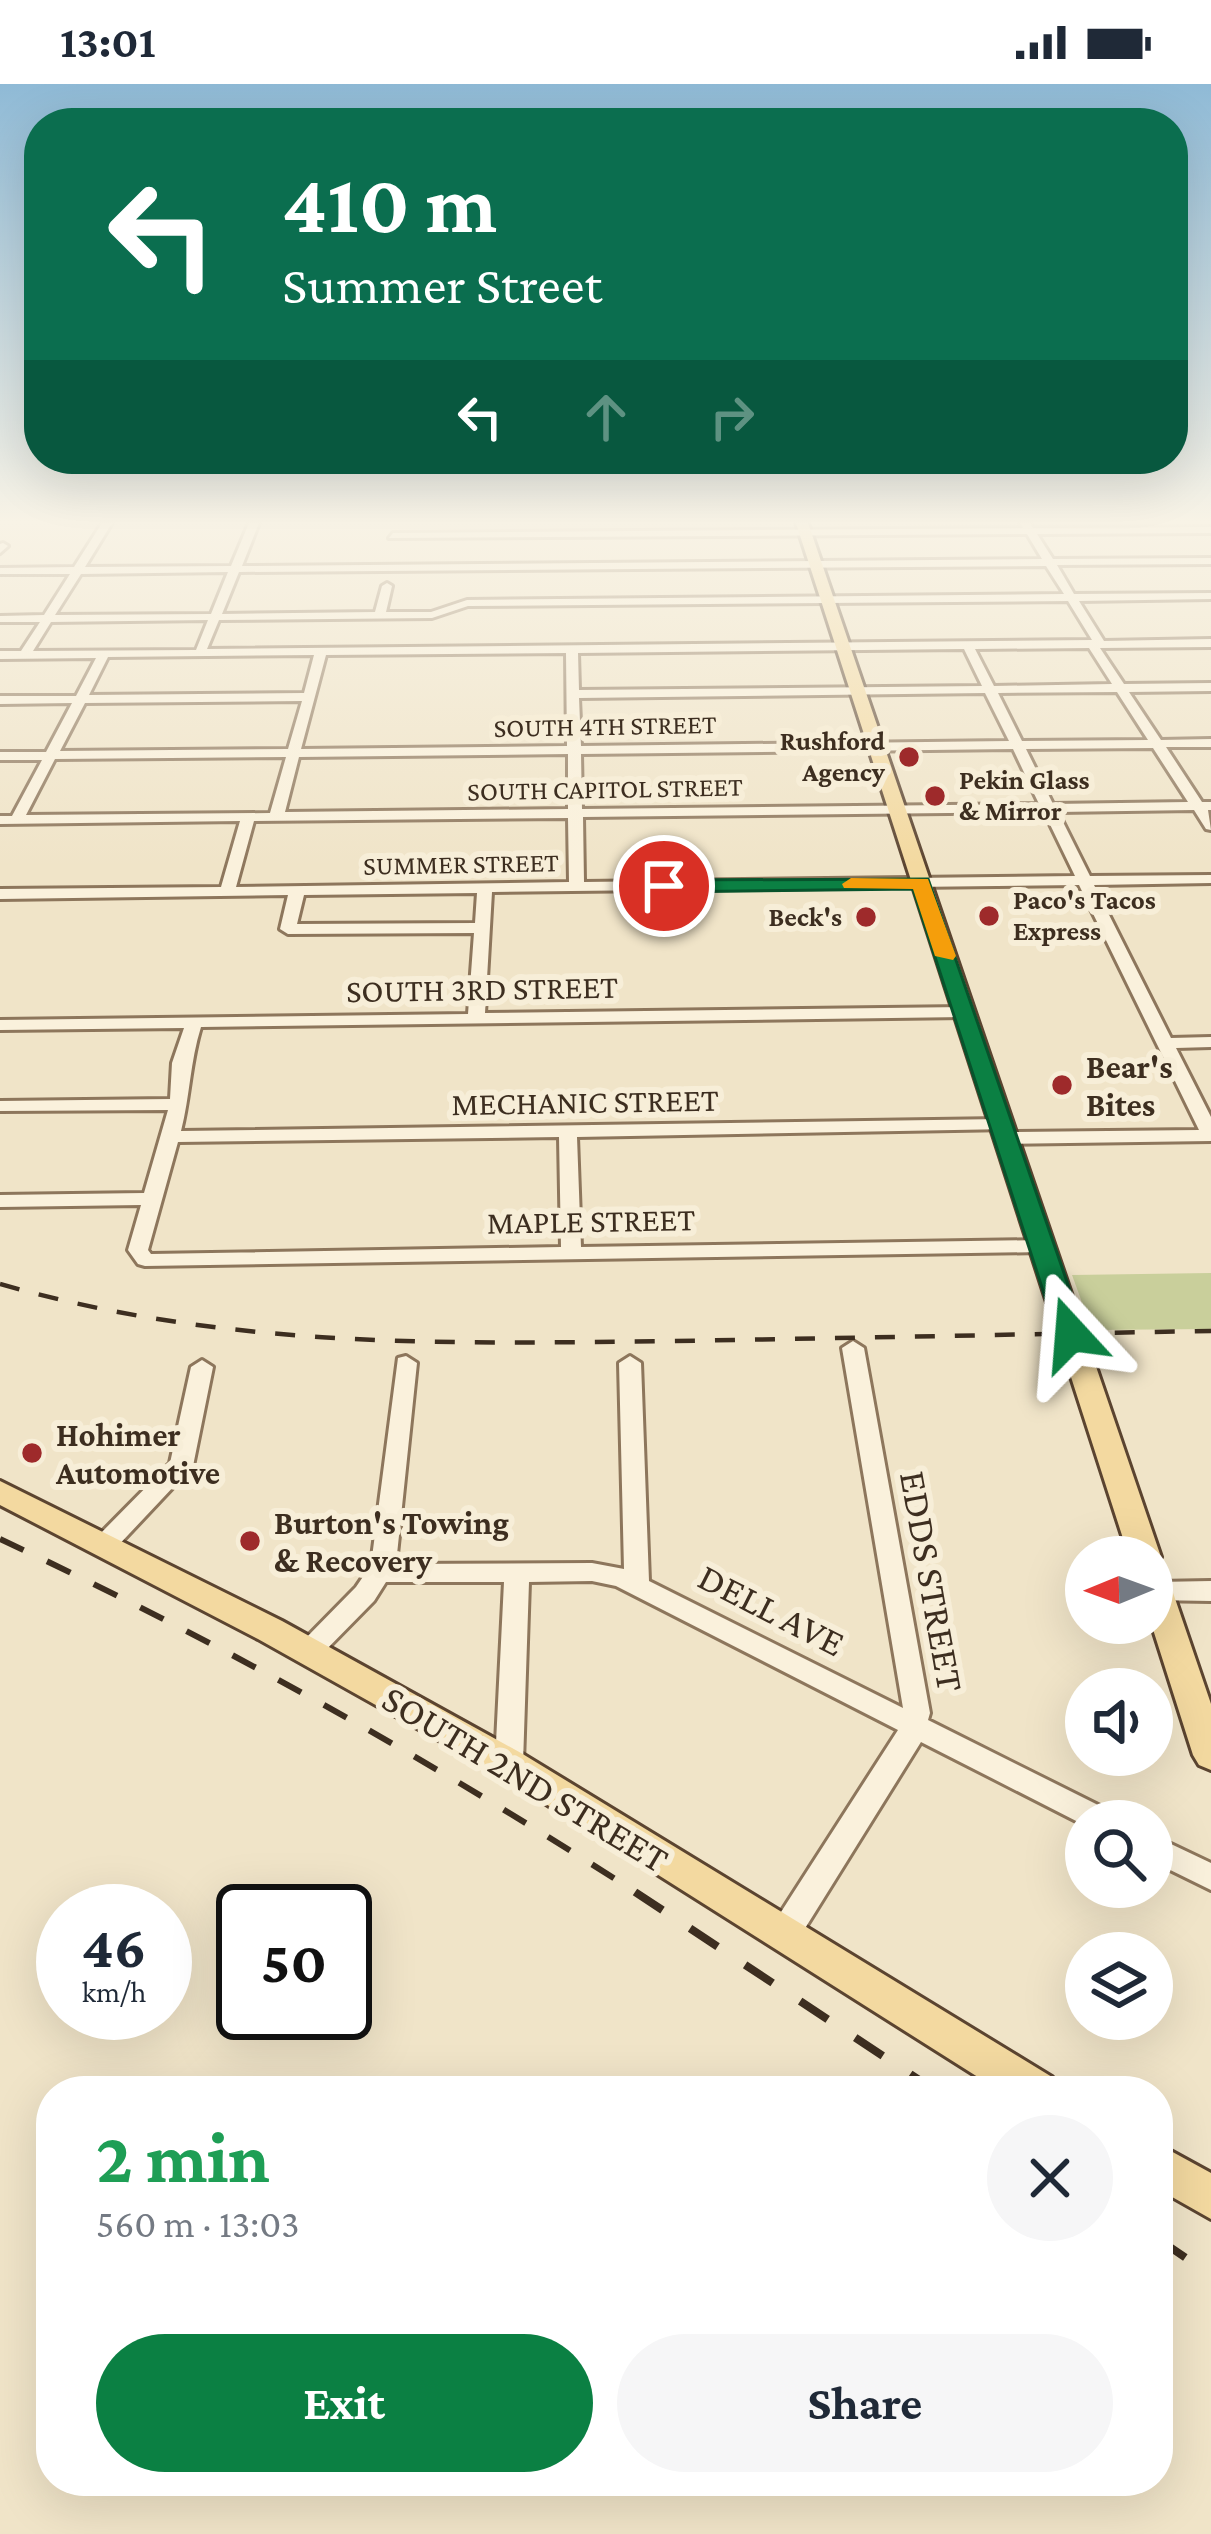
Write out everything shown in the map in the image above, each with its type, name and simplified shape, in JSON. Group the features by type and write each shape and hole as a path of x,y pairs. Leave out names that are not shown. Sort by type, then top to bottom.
{"main road":[{"path":"838,637 1138,1536"},
{"name":"SOUTH 2ND STREET","path":"0,1492 309,1651 509,1763 1012,2076"},
{"path":"1173,1642 1211,1755"},
{"path":"1173,2174 1211,2198"}],"street":[{"path":"31,654 42,637"},
{"path":"200,653 207,637"},
{"path":"1093,637 1156,744 1204,806 1211,826"},
{"path":"0,655 1211,643"},
{"path":"968,646 1211,1135"},
{"path":"572,650 577,887"},
{"path":"276,818 321,652"},
{"path":"8,820 50,756 104,654"},
{"path":"573,694 1211,687"},
{"path":"0,700 308,697"},
{"name":"SOUTH 4TH STREET","path":"0,756 1211,743"},
{"name":"SOUTH CAPITOL STREET","path":"8,820 1204,806"},
{"path":"227,892 248,818"},
{"name":"SUMMER STREET","path":"0,894 1211,879"},
{"path":"476,1018 485,888"},
{"path":"297,890 288,929 482,928"},
{"name":"SOUTH 3RD STREET","path":"0,1024 965,1012"},
{"path":"0,1201 152,1199 179,1104 181,1063 194,1022"},
{"path":"1167,1043 1211,1042"},
{"path":"0,1106 179,1104"},
{"path":"568,1131 572,1254"},
{"name":"MECHANIC STREET","path":"170,1137 568,1131 1211,1135"},
{"name":"MAPLE STREET","path":"152,1199 138,1250 141,1259 1042,1246"},
{"name":"EDDS STREET","path":"783,1936 915,1726 911,1672 853,1348"},
{"path":"630,1363 637,1584"},
{"path":"309,1651 379,1573 385,1559 406,1364"},
{"path":"104,1546 181,1466 202,1367"},
{"path":"509,1763 517,1572"},
{"name":"DELL AVE","path":"379,1573 592,1572 637,1584 1065,1802"},
{"path":"1173,1587 1211,1591"},
{"path":"1173,1858 1211,1877"}],"green space":[{"path":"1211,1273 1211,1329 1092,1330 1072,1275"}],"railway":[{"path":"0,1284 169,1321 335,1338 675,1341 1211,1331"},
{"path":"0,1539 326,1706 640,1895"},
{"path":"635,1892 913,2076"},
{"path":"1173,2249 1211,2275"}],"slow traffic":[{"path":"851,884 921,883 946,956"}],"place":[{"name":"Rushford Agency","path":"909,757"},
{"name":"Pekin Glass & Mirror","path":"935,796"},
{"name":"Paco's Tacos Express","path":"989,916"},
{"name":"Beck's","path":"866,917"},
{"name":"Bear's Bites","path":"1062,1085"},
{"name":"Hohimer Automotive","path":"32,1453"},
{"name":"Burton's Towing & Recovery","path":"250,1541"}],"route":[{"path":"664,886 921,883 1071,1334"}]}
